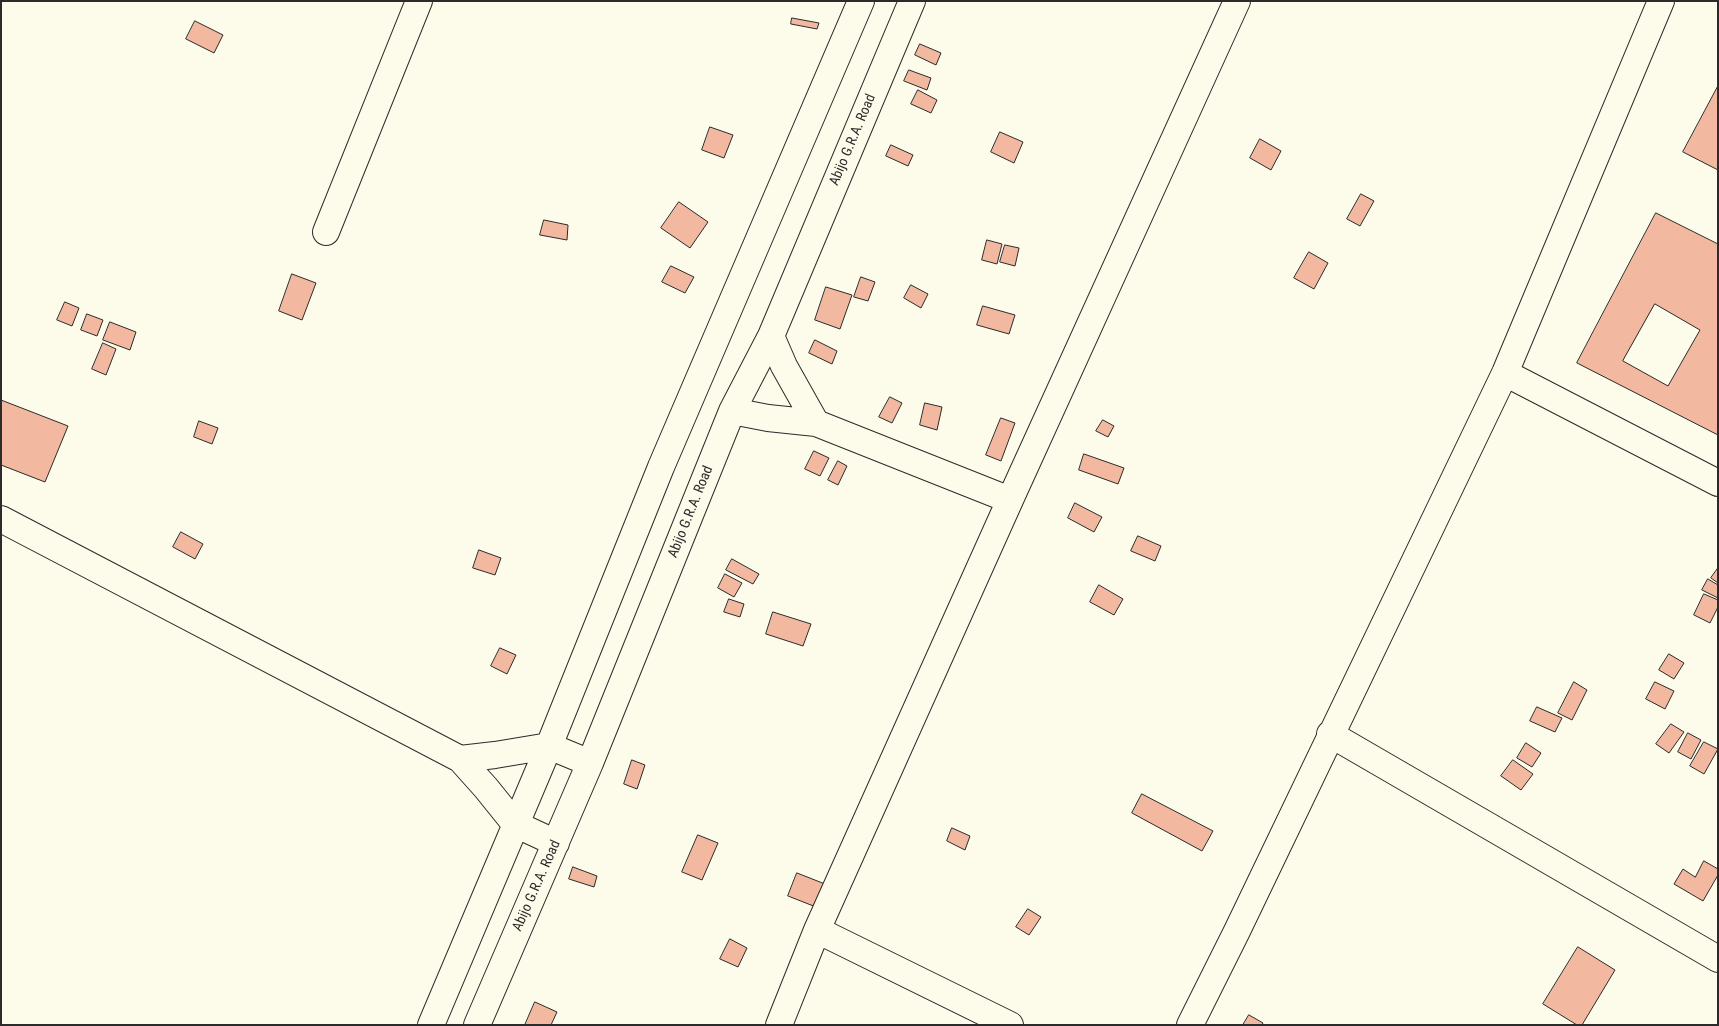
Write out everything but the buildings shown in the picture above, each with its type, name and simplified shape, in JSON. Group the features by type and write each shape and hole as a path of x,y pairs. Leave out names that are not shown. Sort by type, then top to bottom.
{"street":[{"path":"326,232 419,1"},
{"path":"431,1025 549,746 661,467 861,1"},
{"name":"Abijo G.R.A. Road","path":"477,1025 590,763 732,411 770,336 912,1"},
{"path":"779,1025 817,930 1237,1"},
{"path":"1190,1025 1505,373 1661,1"},
{"path":"770,336 784,366 816,423"},
{"path":"1505,373 1718,483"},
{"path":"732,411 768,418 816,423 1010,500"},
{"path":"1,519 460,759 515,824 556,843"},
{"path":"1330,734 1718,959"},
{"path":"460,759 549,746 590,763"},
{"path":"817,930 1010,1025"}]}
